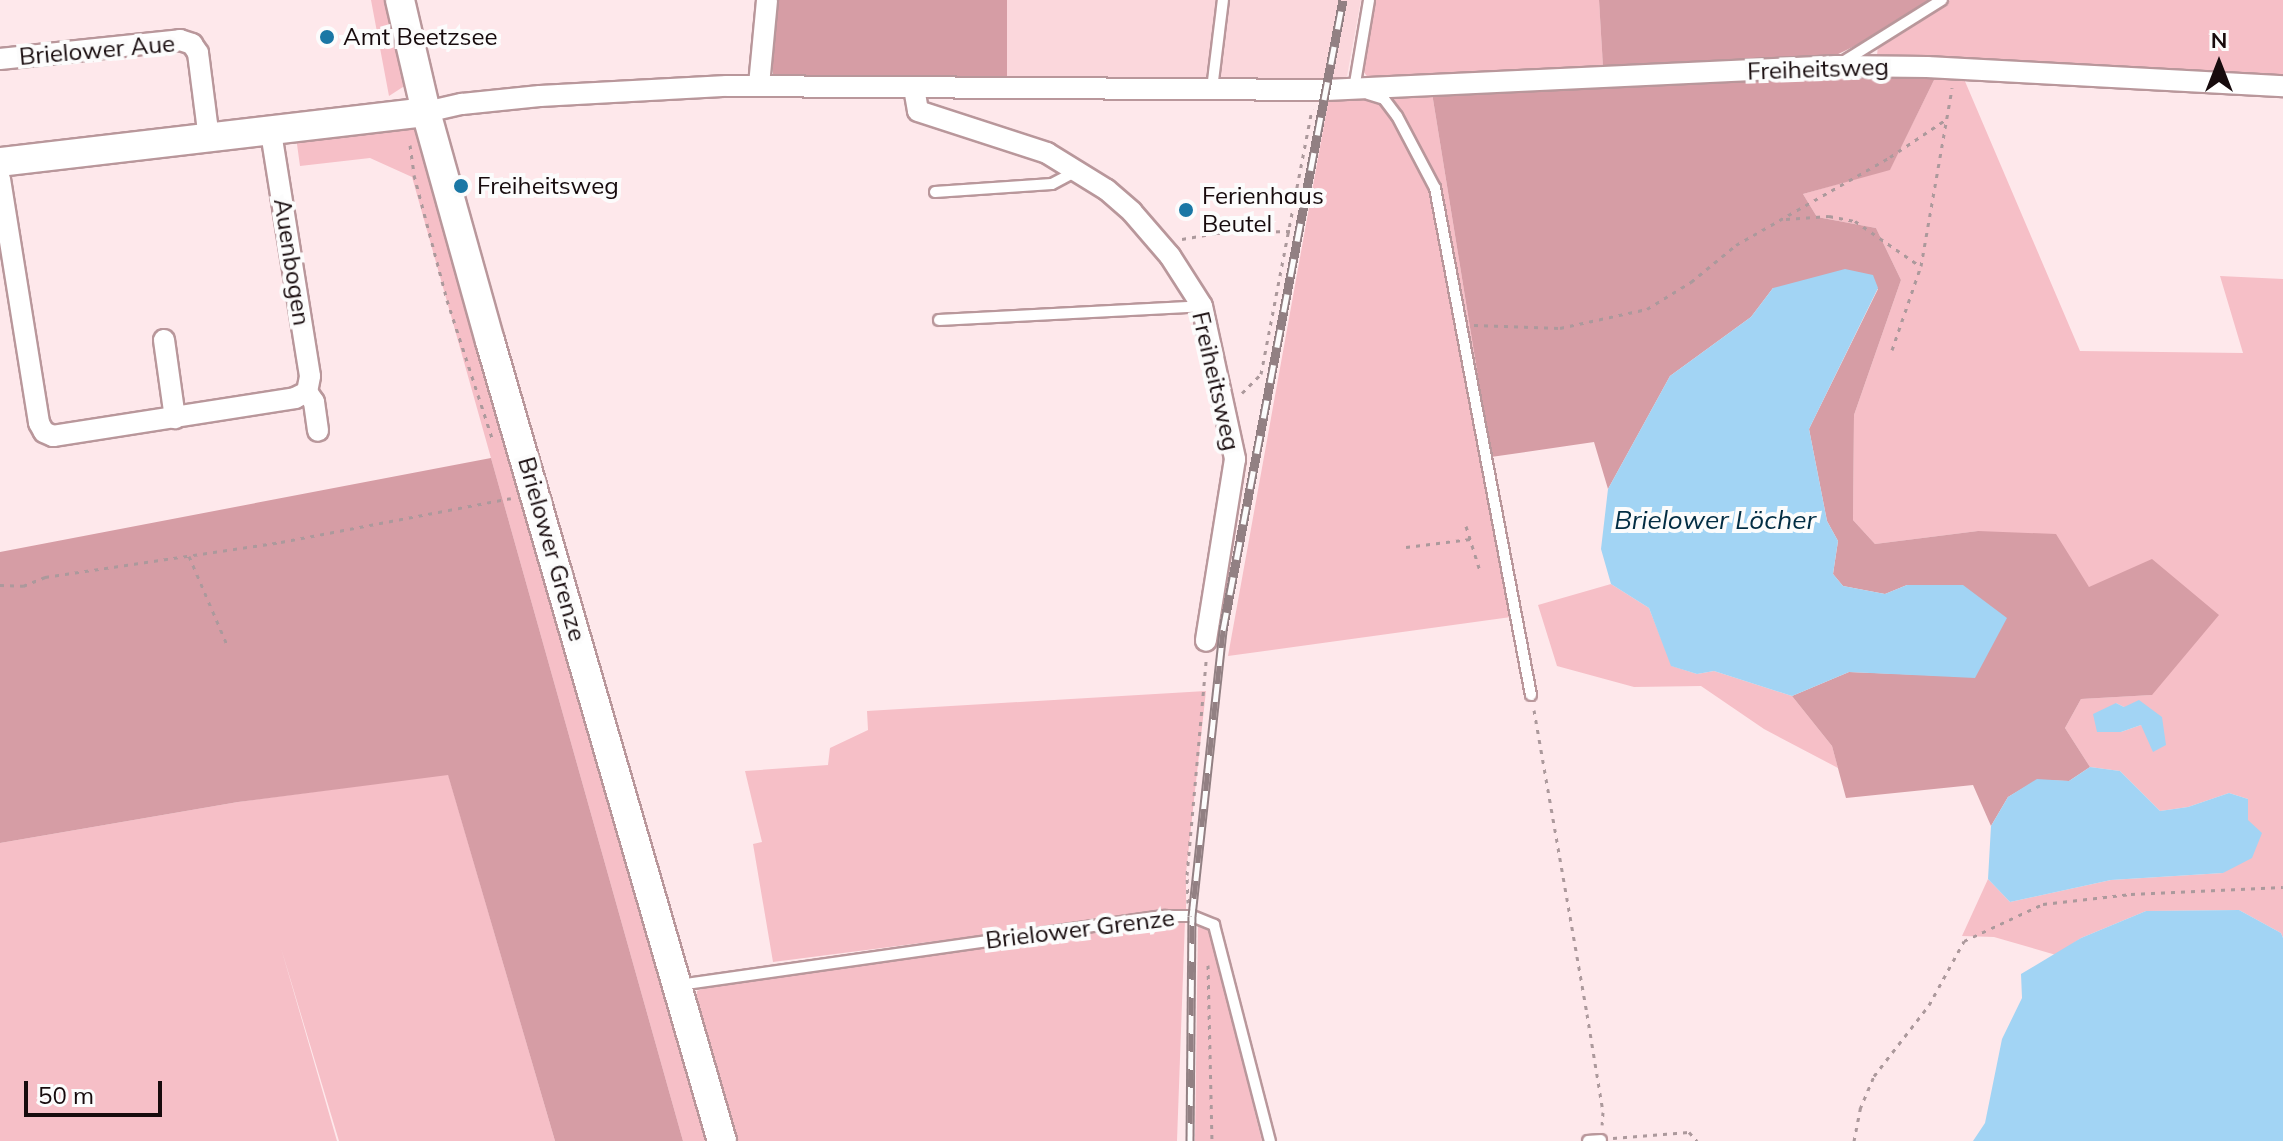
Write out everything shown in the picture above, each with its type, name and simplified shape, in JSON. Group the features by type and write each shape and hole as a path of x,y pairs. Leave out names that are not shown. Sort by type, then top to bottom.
{"main road":[{"name":"Brielower Grenze","path":"400,0 426,112 722,1141"},
{"path":"0,162 426,112"}],"street":[{"path":"759,85 767,0"},
{"name":"Brielower Aue","path":"0,59 180,40 192,44 198,53 209,139"},
{"name":"Freiheitsweg","path":"426,112 462,104 540,96 759,85 1316,90 1836,66 2283,86"},
{"name":"Freiheitsweg","path":"914,88 918,111 1047,153 1078,170 1132,212 1159,243 1202,306 1227,410 1235,459 1206,641"},
{"name":"Auenbogen","path":"271,132 310,376 307,392 314,402 318,431"},
{"path":"0,179 39,423 44,432 53,436 175,418 295,398 307,392"},
{"path":"164,340 175,418"}],"lane":[{"path":"1212,90 1223,0"},
{"path":"1353,89 1369,0"},
{"path":"1836,66 1942,0"},
{"name":"Freiheitsweg","path":"1353,89 1384,99 1435,188 1462,324 1484,461 1531,695"},
{"path":"935,192 1052,184 1069,178 1078,170"},
{"path":"939,320 1202,306"},
{"name":"Brielower Grenze","path":"677,985 1189,915 1214,925 1270,1141"},
{"path":"1588,1141 1601,1140"}],"path":[{"path":"1892,350 1921,266 1955,69"},
{"path":"1227,410 1261,374 1316,90"},
{"path":"1462,324 1505,329 1560,328 1600,322 1647,309 1691,282 1736,245 1945,120"},
{"path":"1782,219 1829,216 1855,221 1921,266"},
{"path":"1159,243 1216,233 1290,231"},
{"path":"0,585 23,586 45,577 379,525 511,498"},
{"path":"1466,526 1480,571"},
{"path":"1406,547 1471,539"},
{"path":"189,556 228,647"},
{"path":"1189,915 1187,875 1206,688 1206,641"},
{"path":"1531,695 1603,1112 1601,1140 1689,1132 1697,1141"},
{"path":"1854,1141 1860,1109 1874,1076 1929,1005 1964,941 2043,904 2131,894 2283,887"},
{"path":"1208,956 1212,1141"}],"shaded area":[{"path":"371,0 388,0 406,85 389,96"},
{"path":"773,0 1007,0 1007,77 773,77"},
{"path":"1007,0 1361,0 1347,76 1338,82 995,79"},
{"path":"1376,0 1599,0 1603,67 1369,79 1363,71"},
{"path":"1599,0 1931,0 1871,38 1826,60 1603,67"},
{"path":"1950,0 2283,0 2283,77 1877,55 1878,46 1888,37"},
{"path":"1793,77 1935,78 1890,170 1803,194 1817,217 1876,228 1901,280 1854,415 1853,520 1875,544 1978,531 2056,534 2089,587 2152,559 2219,615 2152,695 2081,699 2065,728 2090,767 2069,781 2037,780 2008,797 1991,826 1973,785 1846,798 1832,746 1792,696 1849,672 1975,677 1907,585 1885,594 1843,586 1833,574 1838,541 1827,521 1809,429 1878,289 1773,288 1751,317 1670,376 1608,489 1594,442 1491,457 1432,93"},
{"path":"1935,78 1964,79 2080,351 2243,353 2220,276 2283,279 2283,938 2281,933 2239,910 2146,911 2081,938 2056,955 1994,937 1962,936 1988,879 2010,902 2111,880 2223,873 2248,821 2248,799 2229,793 2188,807 2160,811 2120,771 2090,767 2065,728 2081,699 2152,695 2089,587 1978,531 1875,544 1853,520 1854,415 1901,280 1876,228 1817,217 1803,194 1890,169","holes":["2116,703 2166,745 2141,725 2121,732"]},
{"path":"1432,93 1491,457 1519,607 1511,617 1228,656 1329,97"},
{"path":"417,125 708,1141 683,1141 412,177 370,158 300,166 296,137"},
{"path":"491,458 683,1141 555,1141 448,775 238,802 0,843 0,552"},
{"path":"1611,584 1649,608 1672,666 1697,674 1714,671 1792,696 1832,746 1838,768 1764,729 1701,686 1634,687 1557,666 1538,605"},
{"path":"1206,691 1186,873 1186,909 773,962 753,844 762,842 745,771 828,765 830,748 868,730 867,711"},
{"path":"448,774 555,1141 339,1141 281,948 337,1141 0,1141 0,843 238,802"},
{"path":"1185,920 1177,1141 734,1141 696,1005 697,991 715,984"},
{"path":"1198,924 1210,932 1262,1141 1195,1141"}],"water":[{"name":"Brielower Löcher","path":"1845,269 1873,275 1878,288 1809,429 1827,521 1838,541 1833,574 1843,586 1885,594 1907,585 1963,585 2007,618 1975,678 1849,672 1792,696 1714,671 1697,674 1671,666 1649,608 1611,584 1601,549 1608,489 1670,376 1751,317 1773,288"},
{"path":"2139,700 2162,717 2166,745 2153,752 2141,725 2121,732 2097,732 2093,714 2116,703 2124,707"},
{"path":"2090,767 2120,771 2160,811 2188,807 2229,793 2248,799 2248,820 2262,833 2252,858 2223,873 2111,880 2010,902 1988,879 1991,826 2008,797 2037,779 2069,781"},
{"path":"2239,910 2281,933 2283,938 2283,1141 1973,1141 1985,1123 2002,1039 2022,998 2021,974 2081,938 2146,911"}],"railway":[{"path":"1190,1141 1192,916 1223,630 1343,0"}],"place":[{"name":"Amt Beetzsee","path":"327,37"},
{"name":"Freiheitsweg","path":"461,186"},
{"name":"Ferienhaus Beutel","path":"1186,210"}]}
